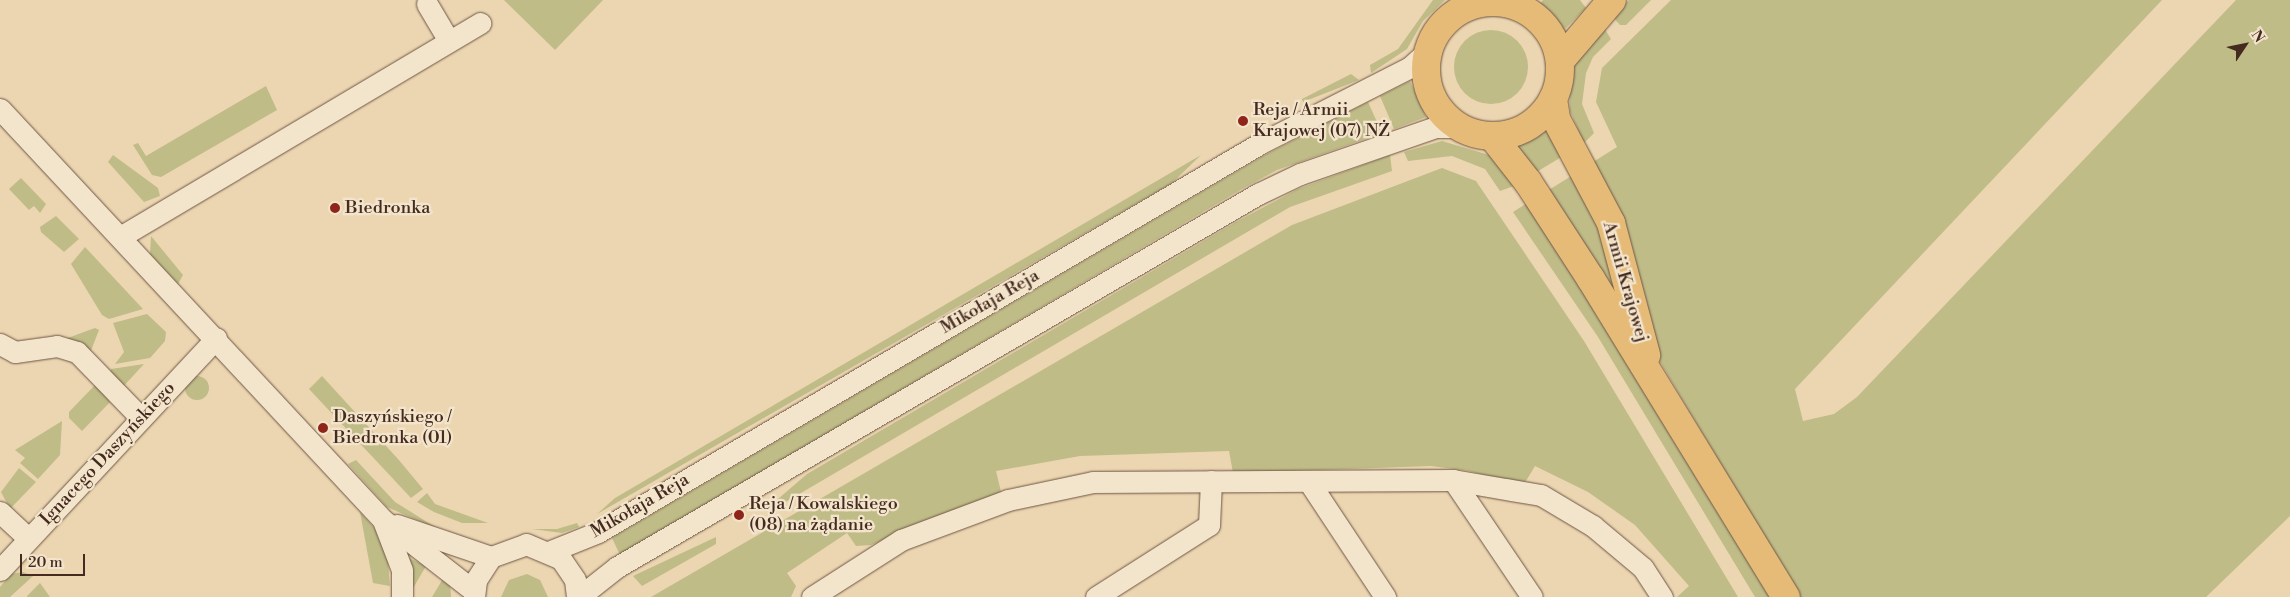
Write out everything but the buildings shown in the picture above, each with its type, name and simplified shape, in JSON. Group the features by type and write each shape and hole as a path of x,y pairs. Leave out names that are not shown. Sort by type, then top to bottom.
{"main road":[{"path":"1560,61 1547,30 1517,2 1485,2 1460,10 1440,27 1428,51 1430,94 1458,127 1492,136 1527,126 1553,99 1560,61 1612,0"},
{"name":"Armii Krajowej","path":"1553,99 1556,118 1611,223 1656,385"},
{"name":"Armii Krajowej","path":"1492,136 1534,191 1786,597"}],"street":[{"path":"427,4 449,41"},
{"path":"120,237 480,23"},
{"name":"Mikołaja Reja","path":"551,551 598,532 1259,144 1410,67 1428,51"},
{"path":"0,109 216,338 383,520 473,595 491,557"},
{"path":"383,520 491,557 526,544 551,551 570,569 578,597 617,567 1258,194 1300,174 1427,130 1458,127"},
{"name":"Ignacego Daszyńskiego","path":"0,570 216,338"},
{"path":"0,344 15,352 57,346 77,352 141,418"},
{"path":"1453,480 1532,597"},
{"path":"812,597 901,540 1008,500 1093,482 1453,480 1541,495 1600,532 1643,568 1662,597"},
{"path":"1096,597 1209,525 1211,482"},
{"path":"1309,482 1385,597"},
{"path":"0,512 28,538"},
{"path":"383,520 402,570 402,597"}],"shaded area":[{"path":"504,0 603,0 555,50"},
{"path":"1433,0 1445,0 1423,21 1407,49 1371,73 1370,65 1398,49"},
{"path":"1543,0 1580,0 1586,8 1563,31 1540,4"},
{"path":"1629,0 1651,0 1626,25 1620,25 1612,16"},
{"path":"1671,0 2162,0 1795,389 1803,421 1834,414 1857,397 2236,0 2290,0 2290,516 2206,597 1800,597 1653,350 1593,162 1617,147 1596,102 1602,68"},
{"path":"1603,26 1611,39 1593,57 1586,73 1582,104 1594,133 1584,143 1570,111 1569,92 1576,58"},
{"path":"1491,30 1512,36 1522,46 1528,67 1522,88 1512,98 1491,104 1470,98 1460,88 1454,67 1460,46 1470,36"},
{"path":"1351,74 1359,80 1303,102 1302,99"},
{"path":"1410,81 1426,117 1394,129 1380,96"},
{"path":"266,86 277,110 161,177 152,175 133,145 138,143 146,156"},
{"path":"1368,102 1382,133 1277,170 1242,189 620,555 612,538 1265,155"},
{"path":"1546,127 1563,156 1535,173 1517,145"},
{"path":"1442,141 1489,155 1514,186 1500,191 1485,169 1452,156 1408,161 1404,152"},
{"path":"113,155 158,188 160,196 144,202 108,162"},
{"path":"1201,155 1172,183 597,514 615,498"},
{"path":"1390,155 1392,171 1290,207 777,507 771,505 807,474 1236,222 1298,189"},
{"path":"1442,168 1476,181 1584,341 1738,597 1677,597 1689,586 1635,525 1588,492 1535,466 1523,486 1469,471 1431,466 1233,473 1229,451 1080,456 996,471 1001,492 871,545 856,546 847,533 787,573 796,586 791,597 651,597 1292,225"},
{"path":"1573,175 1597,219 1629,325 1547,191"},
{"path":"21,178 46,204 40,213 34,206 29,210 9,189"},
{"path":"1527,203 1582,286 1771,597 1755,597 1598,337 1513,212"},
{"path":"56,216 79,239 64,252 41,232 40,227"},
{"path":"151,236 183,275 178,284 150,254"},
{"path":"85,247 143,309 109,319 102,315 71,264"},
{"path":"147,314 166,332 165,341 150,358 115,364 124,352 113,323"},
{"path":"95,328 99,330 90,353 65,339"},
{"path":"144,364 121,389 110,375 111,369"},
{"path":"197,376 205,380 209,388 205,396 197,400 189,396 185,388 189,380"},
{"path":"322,376 423,489 411,498 309,389"},
{"path":"96,384 112,400 82,431 69,418 69,412"},
{"path":"62,421 60,455 38,479 20,463 25,458 15,450"},
{"path":"356,460 395,502 440,530 387,507 348,464"},
{"path":"19,468 36,482 10,509 1,492"},
{"path":"427,493 435,504 488,523 462,523 434,512 417,502"},
{"path":"360,512 376,530 388,562 390,586 373,583"},
{"path":"577,523 579,527 562,533 532,529 557,529"},
{"path":"716,537 716,544 642,586 633,576"},
{"path":"409,558 426,566 412,590"},
{"path":"23,572 33,576 10,597 0,597 0,587 11,574"},
{"path":"527,574 540,580 548,597 501,597 509,580"},
{"path":"444,577 450,582 451,597 432,597"},
{"path":"40,583 50,597 27,597 27,596"}],"place":[{"name":"Reja / Armii Krajowej (07) NŻ","path":"1243,121"},
{"name":"Biedronka","path":"335,208"},
{"name":"Daszyńskiego / Biedronka (01)","path":"323,428"},
{"name":"Reja / Kowalskiego (08) na żądanie","path":"739,515"}]}
